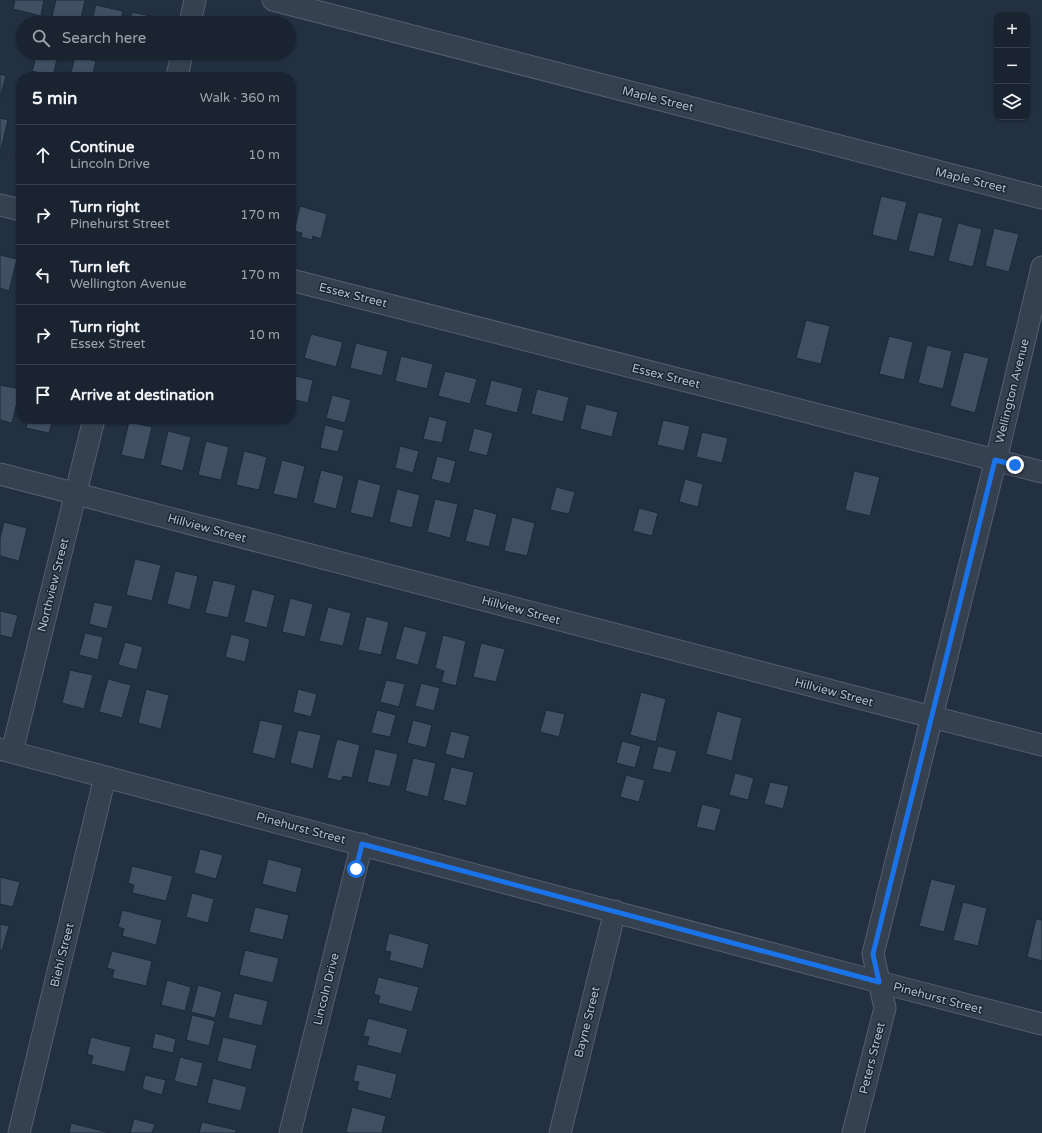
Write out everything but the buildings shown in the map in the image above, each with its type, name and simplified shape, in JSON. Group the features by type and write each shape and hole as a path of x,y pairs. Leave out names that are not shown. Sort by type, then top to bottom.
{"street":[{"path":"192,16 195,0"},
{"name":"Maple Street","path":"273,0 1042,198"},
{"path":"178,72 181,60"},
{"path":"0,205 16,209"},
{"name":"Wellington Avenue","path":"879,982 873,954 1042,267"},
{"name":"Essex Street","path":"296,281 1042,472"},
{"name":"Northview Street","path":"6,750 76,494 93,424"},
{"name":"Hillview Street","path":"0,474 932,718 1042,745"},
{"name":"Pinehurst Street","path":"6,750 1042,1024"},
{"name":"Biehl Street","path":"19,1133 105,777"},
{"name":"Lincoln Drive","path":"290,1133 362,844"},
{"name":"Bayne Street","path":"560,1133 615,911"},
{"name":"Peters Street","path":"853,1133 885,1008 879,982"}],"route":[{"path":"356,869 362,844 879,982 873,954 995,460 1015,465"}]}
